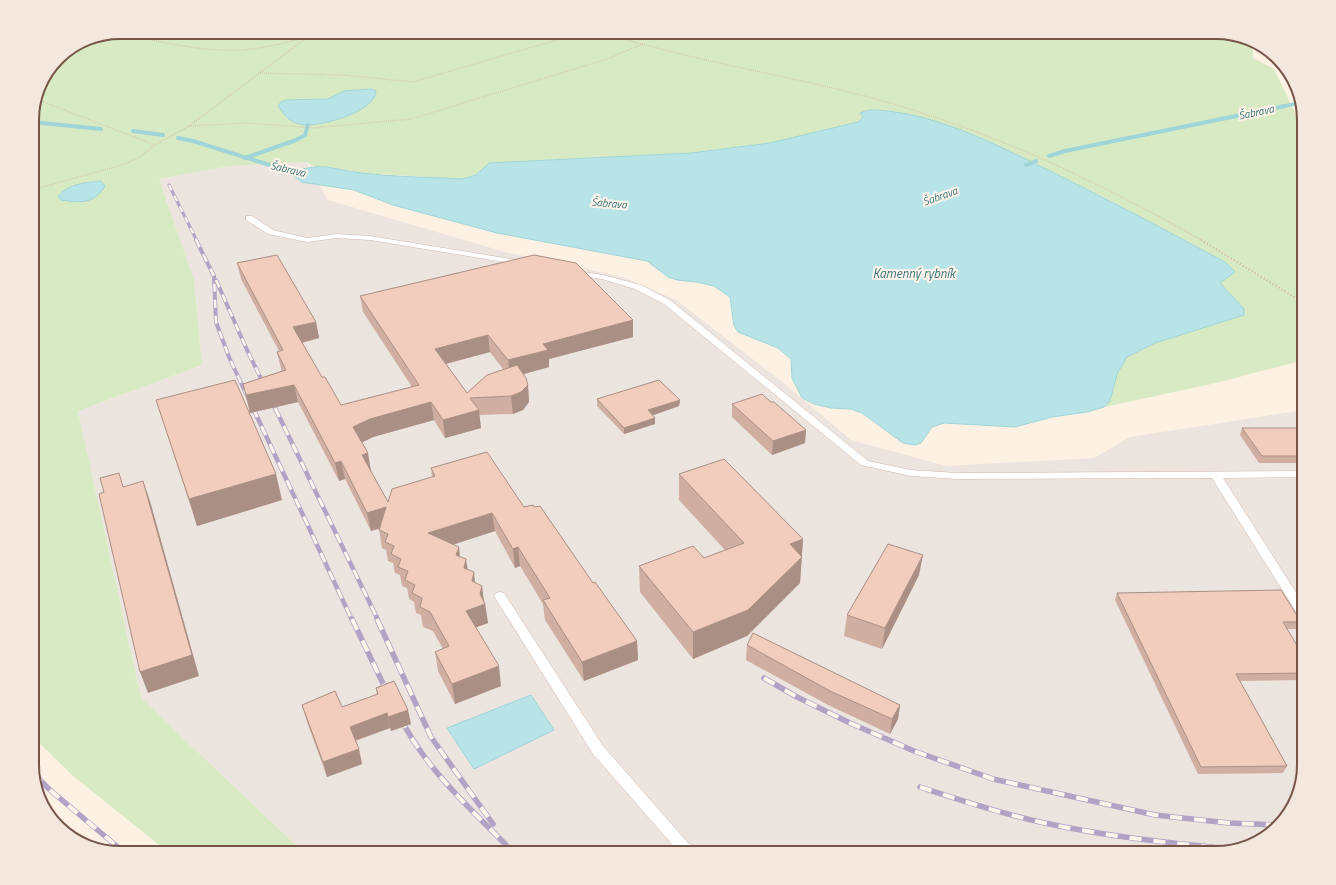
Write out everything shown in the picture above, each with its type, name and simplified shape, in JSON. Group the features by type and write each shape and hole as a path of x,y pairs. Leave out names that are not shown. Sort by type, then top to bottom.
{"lane":[{"path":"249,218 271,232 307,240 337,236 370,238 528,264"},
{"path":"566,270 603,277 638,287 667,302 864,463 911,473 957,476 1297,474"},
{"path":"1216,475 1297,604"},
{"path":"500,596 598,750 682,846"}],"path":[{"path":"150,39 209,49 233,50 268,46 298,39"},
{"path":"39,188 115,167 137,159 151,150 155,145 189,126 304,39"},
{"path":"258,73 342,75 413,82 560,39"},
{"path":"626,39 703,61 836,89 912,110 962,126 1031,153 1126,198 1234,258 1297,298"},
{"path":"189,126 262,124 313,128 411,119 607,59 633,50 644,44"},
{"path":"42,101 155,145"}],"shaded area":[{"path":"306,162 328,200 505,252 623,277 676,300 780,380 851,440 946,466 1094,458 1130,437 1297,411 1297,765 1294,786 1286,806 1270,826 1252,838 1242,842 1216,846 297,846 141,698 78,411 202,365 194,280 159,179 230,166"}],"green space":[{"path":"114,39 1216,39 1242,43 1252,47 1253,58 1274,69 1297,116 1297,120 1297,362 1216,383 1104,407 1110,401 1117,374 1127,357 1155,343 1197,329 1244,309 1219,283 1235,272 1225,262 1102,196 1012,152 950,126 893,111 869,110 860,113 863,117 858,122 770,143 691,153 490,163 476,175 462,179 361,173 332,167 315,167 306,162 230,166 159,179 194,280 202,365 78,411 141,698 297,846 160,846 72,775 39,743 39,114 47,84 59,66 79,50 94,43","holes":["372,89 376,95 370,102 355,113 345,117 326,123 308,125 307,99 328,99 344,91"]}],"water":[{"path":"372,89 376,91 373,99 366,106 344,117 318,124 307,125 295,123 287,117 278,106 281,102 286,100 328,99 344,91"},
{"name":"Kamenný rybník","path":"869,110 915,116 962,130 1093,192 1225,262 1235,272 1220,283 1244,309 1244,315 1155,343 1127,357 1117,374 1110,401 1104,407 1087,412 1052,417 1015,427 944,423 932,427 921,443 915,445 903,443 862,413 851,409 831,408 814,404 802,398 792,378 791,359 778,348 738,332 734,326 730,297 714,286 677,280 668,277 647,261 497,233 393,205 354,190 301,182 292,174 310,168 326,167 373,174 462,179 476,175 489,163 691,153 770,143 858,122 863,117 860,113"},
{"path":"101,181 105,186 101,192 92,199 81,202 68,201 61,200 58,196 72,186"},
{"path":"531,695 554,730 474,769 447,728"}],"building":[{"path":"277,255 316,322 293,327 322,377 325,377 341,405 419,385 360,296 534,255 576,263 633,320 543,344 548,350 508,360 488,335 435,349 467,393 487,375 517,365 526,378 528,385 521,392 511,396 470,398 479,410 443,420 431,402 370,419 353,427 368,453 362,455 388,502 392,489 435,476 431,468 487,452 524,507 533,505 534,507 540,506 593,583 595,582 637,641 582,662 543,600 550,598 518,547 513,549 492,513 428,533 459,547 456,555 466,559 464,568 474,572 472,581 482,586 480,594 485,604 466,611 499,666 452,684 435,652 449,646 430,612 420,607 422,598 412,593 415,585 405,580 408,571 398,567 401,559 391,554 394,546 385,542 388,534 379,530 386,507 367,513 341,461 335,463 294,385 246,395 243,384 286,370 277,352 283,350 237,263"},
{"path":"235,380 276,474 189,499 156,400"},
{"path":"659,380 680,400 648,410 655,418 624,428 597,399"},
{"path":"762,394 771,402 774,402 806,430 773,441 732,404"},
{"path":"1242,428 1297,428 1297,456 1262,456"},
{"path":"724,459 803,539 790,544 802,557 748,610 693,632 639,566 693,546 704,558 744,543 679,474"},
{"path":"119,473 123,487 143,481 192,655 140,672 99,494 104,492 100,478"},
{"path":"888,544 923,555 885,628 847,615"},
{"path":"1281,590 1297,616 1297,622 1283,622 1297,645 1297,673 1236,674 1287,766 1201,767 1117,593"},
{"path":"753,633 900,705 892,719 830,691 747,645"},
{"path":"394,681 408,710 388,717 387,713 350,727 359,749 323,762 302,705 335,691 342,707 378,694 376,688"}],"waterway":[{"name":"Šabrava","path":"1285,106 1295,104"},
{"name":"Šabrava","path":"1049,156 1065,151 1285,106"},
{"name":"Šabrava","path":"1280,107 1285,106"},
{"name":"Šabrava","path":"39,123 101,129"},
{"path":"246,158 296,140 305,135 308,125"},
{"name":"Šabrava","path":"133,131 163,135"},
{"name":"Šabrava","path":"178,138 193,141 246,158"},
{"name":"Šabrava","path":"246,158 295,173 303,174"},
{"name":"Šabrava","path":"1026,165 1036,161"}],"railway":[{"path":"169,185 197,241"},
{"path":"196,240 214,276 216,322 229,357 253,409"},
{"path":"216,280 247,350 276,409"},
{"path":"253,408 352,620"},
{"path":"275,408 378,620"},
{"path":"352,619 388,694"},
{"path":"377,619 431,737 493,824"},
{"path":"764,678 797,697 850,723 914,751 993,779 1155,815 1229,823 1271,825"},
{"path":"400,717 423,755 451,789 507,846"},
{"path":"41,781 116,846"},
{"path":"920,787 995,810 1064,827 1204,846"}]}
